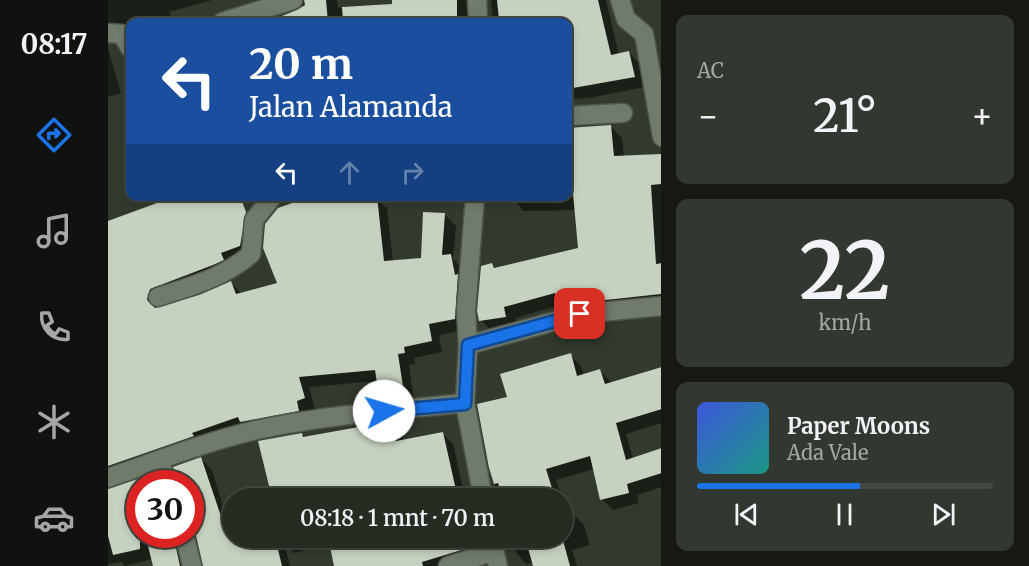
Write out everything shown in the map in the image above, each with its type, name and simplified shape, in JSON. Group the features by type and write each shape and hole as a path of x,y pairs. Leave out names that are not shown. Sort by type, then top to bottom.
{"street":[{"path":"235,18 292,0"},
{"path":"477,0 478,18"},
{"path":"620,0 626,19 645,34 661,131"},
{"path":"108,33 122,34 126,41"},
{"path":"572,116 623,113"},
{"path":"158,297 216,277 244,259 252,249 254,220 269,201"},
{"path":"475,201 466,311 468,345 465,404 481,488"},
{"path":"468,345 580,314 661,306"},
{"path":"108,478 258,430 364,413 465,404"},
{"path":"159,460 162,470"},
{"path":"188,548 192,566"},
{"path":"448,566 495,551"}],"building":[{"path":"304,0 326,0 328,18 276,18 297,10 305,5"},
{"path":"392,0 457,0 457,18 343,18 342,7 392,4"},
{"path":"497,0 598,0 611,55 629,51 635,77 573,88 572,18 560,18 559,16 499,18"},
{"path":"611,125 614,156 661,154 661,184 651,185 656,264 661,263 661,294 587,302 586,293 556,299 555,293 504,307 506,317 479,321 477,311 481,266 492,263 494,268 578,248 572,183 572,128"},
{"path":"162,201 242,201 246,212 240,246 221,253 224,260 150,289 147,300 155,308 199,295 231,281 236,294 277,283 263,248 265,224 278,208 298,201 378,201 384,261 421,258 423,212 445,213 442,255 451,254 455,275 458,274 455,319 429,324 432,341 404,347 405,353 398,354 404,393 379,396 375,370 299,377 305,398 297,401 299,411 240,422 238,417 192,433 194,436 108,466 108,221"},
{"path":"571,353 577,376 600,369 605,384 661,367 661,409 616,423 626,460 661,448 661,473 627,484 629,493 600,500 590,456 546,469 552,488 500,488 498,483 494,484 489,468 477,404 507,397 500,374"},
{"path":"392,421 396,441 443,432 456,488 270,488 258,441 302,433 303,437"},
{"path":"201,457 222,519 222,548 278,548 282,566 203,566 199,548 204,548 204,470 174,470 173,467"},
{"path":"126,483 126,548 140,549 113,555 108,536 108,489"},
{"path":"148,548 176,548 180,566 153,566"},
{"path":"330,548 468,548 422,562 423,566 334,566"},
{"path":"528,548 565,548 570,566 533,566"}],"route":[{"path":"384,411 465,404 468,345 580,314"}]}
